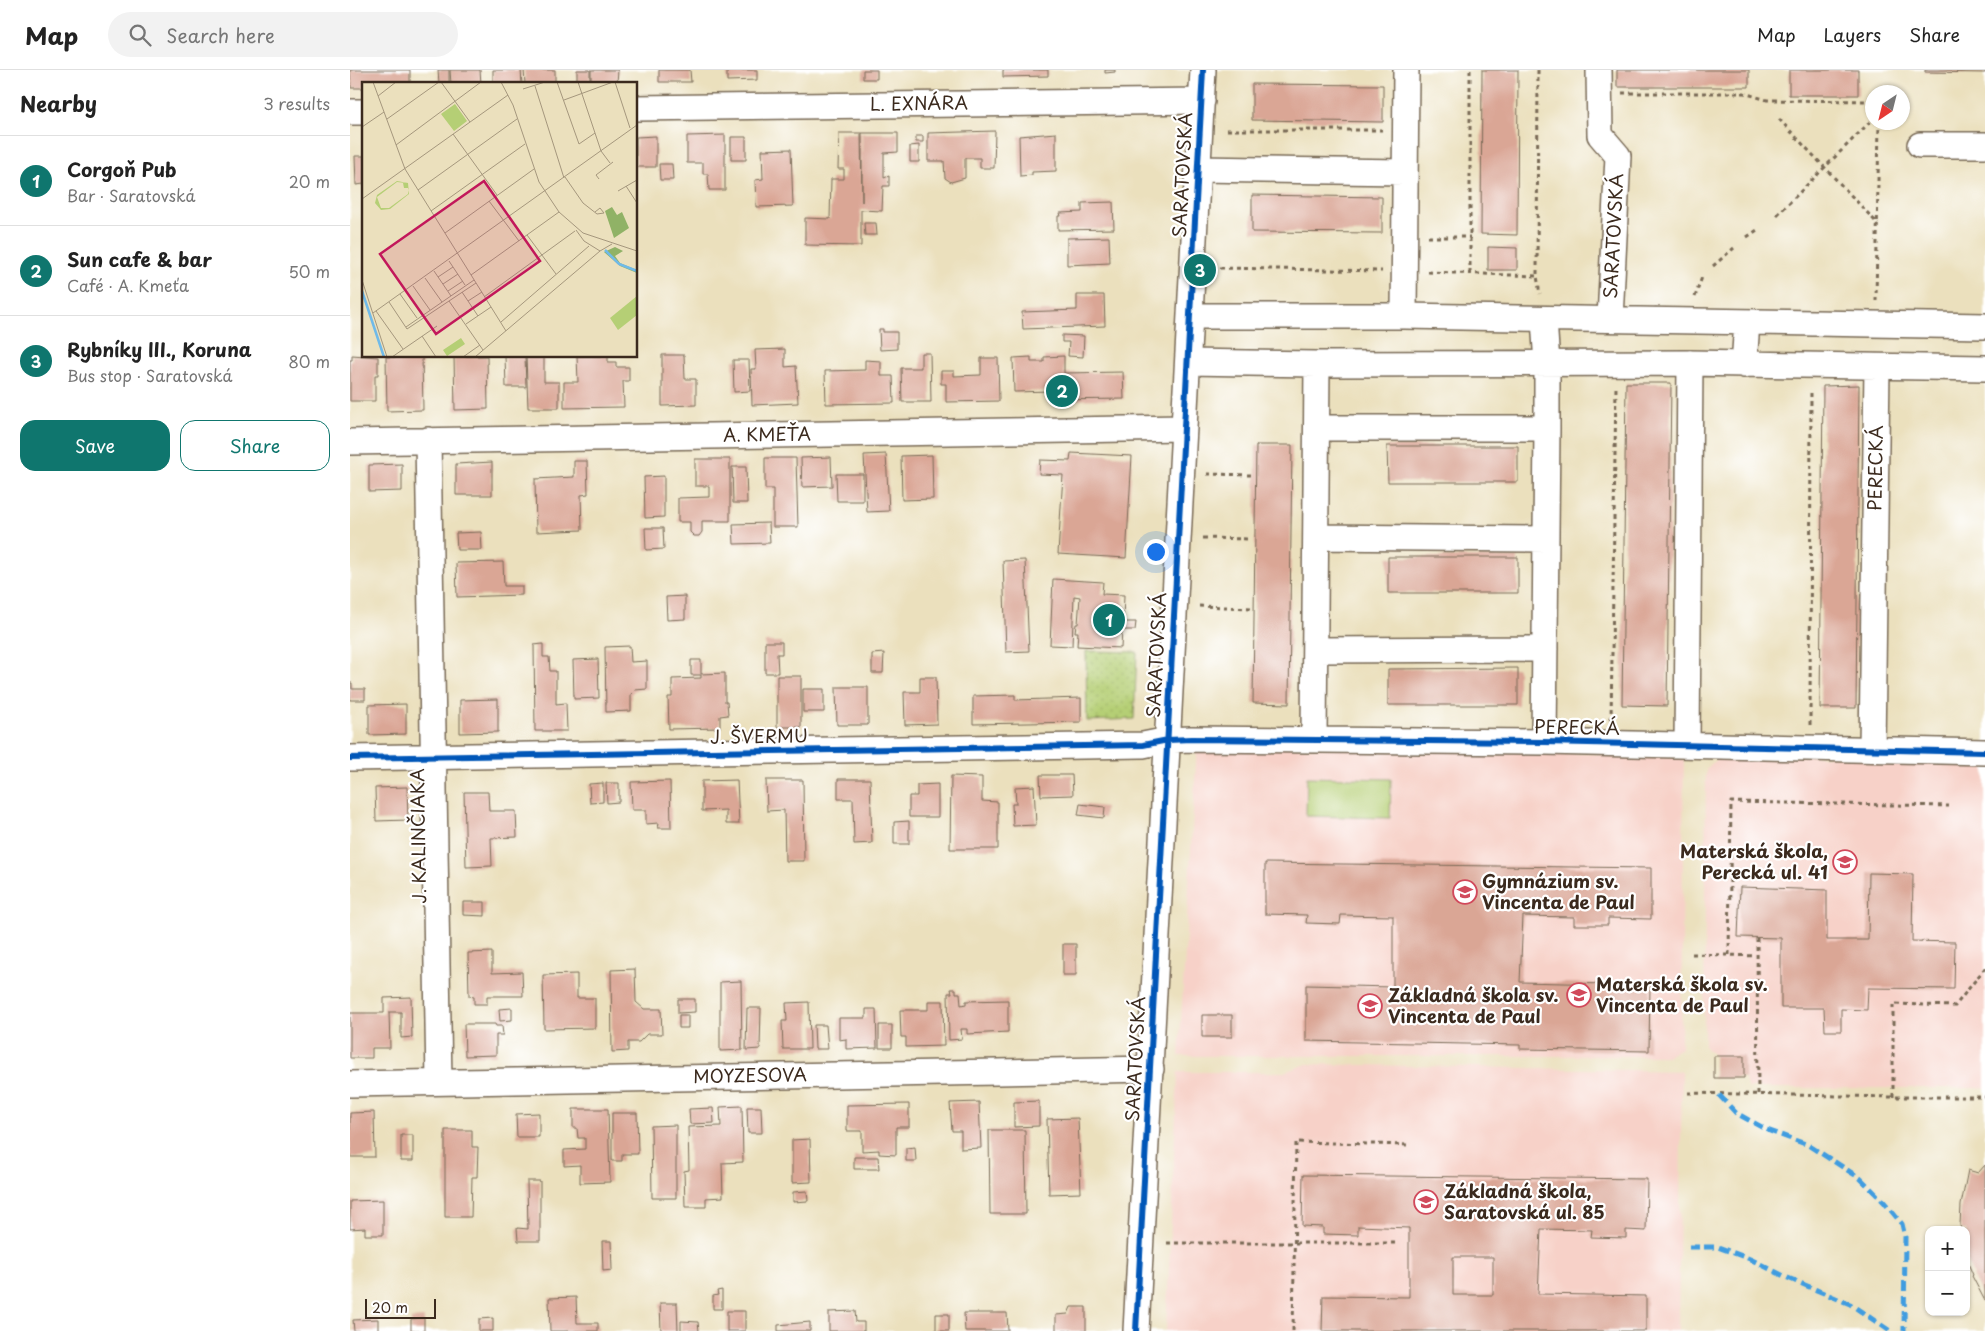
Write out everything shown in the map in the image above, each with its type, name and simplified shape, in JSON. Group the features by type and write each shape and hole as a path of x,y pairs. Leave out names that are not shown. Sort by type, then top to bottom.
{"street":[{"name":"SARATOVSKÁ","path":"1136,1331 1203,70"},
{"path":"1404,316 1406,70"},
{"name":"SARATOVSKÁ","path":"1599,70 1600,135 1618,156 1610,319"},
{"name":"L. EXNÁRA","path":"638,108 1202,101"},
{"path":"1920,145 1985,145"},
{"name":"SARATOVSKÁ","path":"1198,169 1404,172"},
{"name":"SARATOVSKÁ","path":"1190,316 1404,316 1610,319 1694,312"},
{"path":"1694,312 1747,322 1985,326"},
{"path":"1544,319 1547,364 1544,742"},
{"path":"1744,365 1747,322"},
{"path":"1188,362 1317,364 1690,362 1744,365 1985,368"},
{"path":"1687,746 1690,362"},
{"path":"1314,739 1318,428 1317,364"},
{"name":"PERECKÁ","path":"1872,749 1877,367"},
{"name":"A. KMEŤA","path":"350,442 1183,428"},
{"path":"1318,428 1547,428"},
{"name":"J. KALINČIAKA","path":"428,440 439,1082"},
{"path":"1316,537 1546,539"},
{"path":"1315,650 1545,649"},
{"name":"PERECKÁ","path":"1168,740 1314,739 1544,742 1985,752"},
{"name":"J. ŠVERMU","path":"350,758 1143,746 1168,740"},
{"name":"MOYZESOVA","path":"350,1084 1151,1069"}],"path":[{"path":"1470,70 1470,274"},
{"path":"1538,70 1537,276 1544,319"},
{"path":"1614,93 1744,93 1766,100 1865,101"},
{"path":"1779,118 1878,225"},
{"path":"1777,215 1865,127"},
{"path":"1226,130 1405,130"},
{"path":"1875,324 1879,130"},
{"path":"1747,237 1760,228"},
{"path":"1404,236 1470,237"},
{"path":"1713,266 1734,248"},
{"path":"1694,312 1702,277"},
{"path":"1611,744 1616,363"},
{"path":"1810,748 1811,366"},
{"path":"1207,474 1252,475"},
{"path":"1203,538 1251,539"},
{"path":"1199,606 1251,608"},
{"path":"1729,956 1731,802 1949,806"},
{"path":"1757,938 1758,1095"},
{"path":"1692,954 1757,956"},
{"path":"1893,1097 1893,1004 1955,1006 1985,968"},
{"path":"1688,1093 1985,1097"},
{"path":"1293,1331 1296,1142 1408,1145"},
{"path":"1167,1244 1399,1243"}],"shaded area":[{"path":"1197,745 1684,756 1681,1048 1667,1056 1179,1056"},
{"name":"Materská škola, Perecká ul. 41","path":"1723,753 1985,761 1985,1088 1748,1088 1744,1078 1744,1056 1714,1056 1704,1046 1706,769"},
{"name":"Základná škola, Saratovská ul. 85","path":"1307,1064 1682,1071 1678,1331 1166,1331 1178,1072 1284,1072"}],"green space":[{"path":"1086,651 1137,652 1134,719 1087,721"},
{"path":"1307,777 1391,779 1390,818 1306,816"}],"building":[{"path":"350,70 410,70 410,82 362,82 362,88 351,88"},
{"path":"438,70 449,70 449,82 439,82"},
{"path":"450,70 480,70 481,82 451,82"},
{"path":"493,70 521,70 522,82 493,82"},
{"path":"524,70 555,70 555,82 525,82"},
{"path":"577,70 590,70 590,82 577,82"},
{"path":"591,70 618,70 617,82 591,82"},
{"path":"659,70 690,70 691,82 659,82"},
{"path":"727,70 757,70 757,80 727,81"},
{"path":"863,70 877,70 877,79 863,79"},
{"path":"1003,70 1048,70 1048,76 1003,77"},
{"path":"1105,70 1115,70 1115,72 1105,73"},
{"path":"1482,70 1518,70 1517,235 1481,234"},
{"path":"1617,70 1749,70 1749,87 1617,87"},
{"path":"1789,70 1858,70 1858,95 1789,95"},
{"path":"1925,70 1985,70 1985,73 1925,72"},
{"path":"1252,84 1383,85 1383,122 1252,120"},
{"path":"995,131 994,168 980,168 980,158 965,158 965,178 951,182 945,178 944,161 928,161 928,133"},
{"path":"839,133 861,133 862,202 862,133 898,133 898,152 884,153 884,178 889,176 889,186 883,186 882,211 861,210 861,246 805,245 805,218 830,219 831,179 844,179 844,169 838,169"},
{"path":"1056,133 1056,171 1032,172 1032,175 1020,176 1019,136"},
{"path":"725,135 725,190 709,190 708,174 703,174 703,163 687,163 687,136"},
{"path":"656,136 656,167 638,167 638,137"},
{"path":"916,136 923,136 923,142 916,142"},
{"path":"731,137 746,137 746,160 731,160"},
{"path":"919,145 919,162 910,162 910,146"},
{"path":"791,149 793,206 756,207 755,180 763,179 762,150"},
{"path":"355,156 362,156 362,184 356,185"},
{"path":"659,164 672,164 673,180 660,180"},
{"path":"1252,195 1382,197 1382,233 1252,232"},
{"path":"1113,202 1114,229 1058,230 1058,216 1061,216 1060,213 1082,212 1082,203"},
{"path":"864,223 876,223 877,235 865,235"},
{"path":"1109,237 1110,263 1067,265 1067,238"},
{"path":"1488,247 1517,248 1517,270 1488,270"},
{"path":"1077,295 1104,295 1105,326 1023,329 1022,312 1077,310"},
{"path":"879,329 883,329 883,332 897,332 897,349 880,350"},
{"path":"1062,335 1084,336 1083,357 1068,356 1069,342 1062,342"},
{"path":"785,349 785,367 796,366 798,403 752,405 751,369 756,369 755,350"},
{"path":"921,353 930,353 931,402 902,402 901,368 921,368"},
{"path":"352,355 362,356 362,358 378,358 378,375 375,375 375,401 350,401 350,360 352,360"},
{"path":"662,355 684,355 685,379 696,379 696,405 662,406"},
{"path":"1064,356 1064,373 1123,372 1124,399 1051,400 1051,391 1014,392 1013,358 1031,357 1031,362 1044,362 1044,357"},
{"path":"386,358 422,358 423,410 387,411"},
{"path":"454,358 487,358 488,409 455,410"},
{"path":"505,358 525,358 526,387 506,387"},
{"path":"526,358 544,358 544,382 559,382 559,408 528,408"},
{"path":"577,358 608,358 608,362 616,362 616,367 629,367 629,381 623,381 624,407 564,408 564,382 578,382"},
{"path":"981,358 998,358 999,401 946,402 946,384 941,384 941,371 954,371 954,376 981,375"},
{"path":"733,360 749,360 750,391 734,392"},
{"path":"865,360 881,361 881,376 893,376 894,403 826,404 825,371 865,370"},
{"path":"1626,383 1671,383 1667,706 1622,705"},
{"path":"1859,385 1856,708 1820,708 1823,386"},
{"path":"1256,445 1292,445 1289,704 1253,703"},
{"path":"1387,446 1518,446 1518,482 1388,482"},
{"path":"1071,453 1132,456 1126,558 1058,554 1063,475 1039,474 1040,460 1070,461"},
{"path":"886,454 889,511 867,512 864,455"},
{"path":"932,455 933,499 902,500 901,456"},
{"path":"831,457 832,486 802,487 801,458"},
{"path":"765,458 796,458 798,527 773,527 773,489 765,489"},
{"path":"695,459 730,459 730,521 702,521 702,532 699,536 694,536 690,532 690,522 678,522 678,498 709,497 709,486 695,486"},
{"path":"574,461 587,461 588,494 581,495 582,530 536,532 535,479 574,477"},
{"path":"492,462 492,495 456,495 456,464"},
{"path":"402,464 402,491 369,492 369,465"},
{"path":"732,467 746,467 747,503 733,503"},
{"path":"836,474 863,474 863,501 837,501"},
{"path":"664,476 664,517 645,518 644,477"},
{"path":"769,523 770,543 734,544 733,524"},
{"path":"645,528 663,528 664,549 646,550"},
{"path":"481,532 482,550 457,550 456,533"},
{"path":"1388,557 1518,557 1518,593 1388,593"},
{"path":"1025,560 1029,651 1006,652 1003,561"},
{"path":"503,562 504,586 522,586 522,595 457,597 456,563"},
{"path":"1053,579 1103,582 1102,594 1124,595 1123,622 1136,622 1135,630 1122,630 1121,648 1077,646 1078,632 1075,632 1076,624 1078,624 1080,597 1074,596 1072,646 1050,645"},
{"path":"685,596 685,619 667,620 666,597"},
{"path":"765,642 782,642 782,654 777,654 778,673 765,673"},
{"path":"543,644 543,657 549,657 550,671 556,671 556,704 566,703 567,731 535,731 534,645"},
{"path":"630,646 631,662 647,661 647,689 635,690 631,694 631,711 606,712 605,647"},
{"path":"884,653 883,673 872,673 872,654"},
{"path":"598,659 599,698 574,699 573,660"},
{"path":"691,660 701,660 701,674 725,673 725,702 727,702 728,715 720,716 720,728 669,729 668,697 672,697 672,679 701,678 701,675 691,675"},
{"path":"1518,668 1518,705 1388,705 1388,669"},
{"path":"777,676 801,676 801,727 777,727"},
{"path":"920,677 936,677 937,724 905,725 904,692 920,692"},
{"path":"350,683 352,683 352,689 365,689 365,700 350,700"},
{"path":"836,687 868,687 868,725 837,725"},
{"path":"803,689 824,689 824,712 803,712"},
{"path":"1015,695 1015,700 1081,698 1081,722 973,724 973,696"},
{"path":"498,699 498,732 460,733 460,700"},
{"path":"406,704 406,734 369,735 369,705"},
{"path":"1040,775 1072,775 1073,795 1041,796"},
{"path":"951,776 982,777 982,801 998,802 998,849 950,849"},
{"path":"838,779 870,779 872,843 854,844 853,799 838,799"},
{"path":"737,780 739,824 726,824 726,810 702,811 702,781"},
{"path":"766,780 803,780 804,861 785,861 784,810 767,811"},
{"path":"670,781 671,828 658,828 659,823 646,824 646,810 632,810 631,782"},
{"path":"603,783 603,802 590,803 589,784"},
{"path":"606,783 619,783 619,802 607,803"},
{"path":"938,784 938,817 909,817 909,796 917,796 917,785"},
{"path":"1034,786 1036,825 1013,826 1012,804 1016,804 1015,787"},
{"path":"407,787 408,820 376,821 375,788"},
{"path":"464,792 488,792 489,811 516,811 517,837 491,838 492,866 466,867"},
{"path":"1080,804 1105,807 1104,818 1078,815"},
{"path":"909,821 909,844 894,844 894,822"},
{"path":"1265,863 1651,868 1651,919 1608,918 1608,925 1574,925 1574,917 1523,916 1520,982 1650,985 1649,1051 1520,1049 1520,1045 1306,1041 1306,985 1393,987 1393,916 1341,915 1340,924 1306,923 1307,915 1265,914"},
{"path":"1869,873 1913,874 1912,941 1955,942 1954,989 1868,988 1867,1010 1841,1009 1841,1031 1825,1031 1824,1008 1781,1008 1781,938 1738,937 1740,887 1827,890 1827,940 1868,940"},
{"path":"463,902 485,902 485,916 463,915"},
{"path":"1063,944 1076,944 1076,975 1063,975"},
{"path":"492,952 492,973 522,972 523,996 487,996 487,1004 474,1004 474,997 469,996 468,953"},
{"path":"635,969 636,1002 644,1009 661,1009 662,1034 647,1034 639,1042 628,1042 628,1051 612,1052 611,970"},
{"path":"577,974 577,998 595,998 595,1028 544,1029 543,975"},
{"path":"741,981 742,1050 720,1051 720,982"},
{"path":"951,989 956,989 956,993 960,993 961,1005 966,1004 966,1001 1008,1000 1008,1032 967,1034 967,1029 961,1029 962,1039 949,1040 948,993 952,993"},
{"path":"411,997 412,1037 401,1038 401,1012 389,1012 390,1048 372,1048 372,1058 350,1058 350,1013 384,1013 384,998"},
{"path":"678,999 695,999 695,1012 678,1013"},
{"path":"928,1001 943,1001 944,1046 906,1047 906,1037 901,1037 900,1010 928,1010"},
{"path":"809,1002 810,1049 783,1049 782,1021 787,1021 786,1003"},
{"path":"512,1008 512,1020 500,1021 499,1009"},
{"path":"747,1008 761,1008 760,1049 746,1050"},
{"path":"866,1009 876,1009 877,1048 846,1049 846,1039 839,1040 839,1018 866,1018"},
{"path":"679,1015 688,1015 688,1028 679,1028"},
{"path":"1202,1015 1232,1015 1232,1037 1202,1037"},
{"path":"464,1024 495,1024 496,1026 502,1026 503,1035 496,1035 496,1055 465,1056"},
{"path":"814,1025 826,1025 828,1049 815,1049"},
{"path":"879,1025 892,1025 892,1048 879,1048"},
{"path":"1714,1056 1744,1056 1744,1078 1714,1078"},
{"path":"1039,1101 1039,1126 1014,1127 1014,1102"},
{"path":"979,1102 981,1148 961,1149 961,1131 952,1131 950,1103"},
{"path":"909,1104 909,1127 896,1127 896,1155 879,1154 879,1150 862,1151 862,1131 847,1131 847,1105"},
{"path":"742,1106 743,1162 722,1163 723,1197 706,1198 706,1207 685,1207 684,1171 689,1170 688,1127 721,1126 720,1107"},
{"path":"747,1107 761,1107 762,1133 748,1133"},
{"path":"713,1108 714,1123 690,1124 689,1109"},
{"path":"573,1109 608,1109 610,1182 580,1183 580,1165 564,1166 564,1150 585,1149 585,1138 578,1138 577,1128 573,1128"},
{"path":"374,1112 375,1157 350,1157 350,1113"},
{"path":"539,1113 539,1137 517,1137 516,1114"},
{"path":"612,1113 637,1113 638,1154 622,1154 622,1161 612,1161"},
{"path":"1078,1118 1081,1193 1049,1194 1047,1119"},
{"path":"676,1125 676,1198 652,1198 651,1126"},
{"path":"445,1130 472,1130 472,1147 478,1147 477,1177 472,1177 471,1217 445,1217"},
{"path":"989,1130 1025,1130 1026,1214 990,1214"},
{"path":"401,1135 413,1135 413,1161 401,1161"},
{"path":"810,1139 811,1182 792,1183 792,1140"},
{"path":"915,1147 916,1161 906,1161 906,1148"},
{"path":"854,1157 878,1157 879,1169 854,1169"},
{"path":"1985,1165 1985,1301 1970,1268 1970,1226 1960,1225 1961,1205 1968,1170 1978,1173"},
{"path":"1303,1175 1647,1179 1646,1231 1626,1230 1626,1238 1591,1237 1592,1230 1541,1229 1538,1294 1646,1296 1646,1331 1322,1331 1323,1296 1409,1297 1409,1228 1358,1226 1358,1235 1323,1234 1323,1227 1302,1226","holes":["1453,1257 1493,1257 1493,1295 1453,1295"]},
{"path":"527,1181 540,1181 540,1241 518,1241 517,1228 528,1229"},
{"path":"807,1191 808,1201 793,1202 793,1192"},
{"path":"383,1200 383,1235 365,1235 365,1228 350,1229 350,1201"},
{"path":"602,1241 611,1241 612,1270 603,1271"},
{"path":"722,1290 722,1309 713,1309 713,1296 718,1295 717,1291"},
{"path":"576,1297 577,1323 598,1323 598,1331 550,1331 549,1298"},
{"path":"660,1303 677,1303 678,1331 661,1331"},
{"path":"1071,1307 1086,1307 1086,1331 1056,1331 1056,1315 1068,1314"},
{"path":"727,1311 745,1311 745,1331 727,1331"},
{"path":"855,1311 856,1322 864,1322 864,1331 829,1331 829,1312"},
{"path":"964,1313 1007,1313 1008,1331 965,1331"},
{"path":"936,1314 949,1314 949,1331 936,1331"},
{"path":"424,1318 424,1331 411,1331 411,1319"},
{"path":"493,1318 493,1331 479,1331 479,1319"},
{"path":"378,1319 378,1331 354,1331 353,1320"},
{"path":"681,1321 698,1322 699,1331 681,1331"},
{"path":"810,1322 810,1331 778,1331 778,1325"}],"marked path":[{"path":"1719,1095 1736,1113 1767,1130 1808,1145 1860,1178 1884,1202 1902,1224 1905,1237 1904,1331"},
{"path":"1689,1247 1718,1247 1750,1259 1788,1278 1850,1304 1890,1331"}],"cycle path":[{"path":"1136,1331 1203,70"},
{"path":"350,758 1143,745 1168,740 1191,739 1544,742 1985,752"}],"place":[{"name":"Rybníky III., Koruna","path":"1200,270"},
{"name":"Sun cafe & bar","path":"1062,391"},
{"name":"Corgoň Pub","path":"1109,620"},
{"name":"Materská škola, Perecká ul. 41","path":"1845,862"},
{"name":"Gymnázium sv. Vincenta de Paul","path":"1465,892"},
{"name":"Materská škola sv. Vincenta de Paul","path":"1579,995"},
{"name":"Základná škola sv. Vincenta de Paul","path":"1370,1006"},
{"name":"Základná škola, Saratovská ul. 85","path":"1426,1202"}]}
